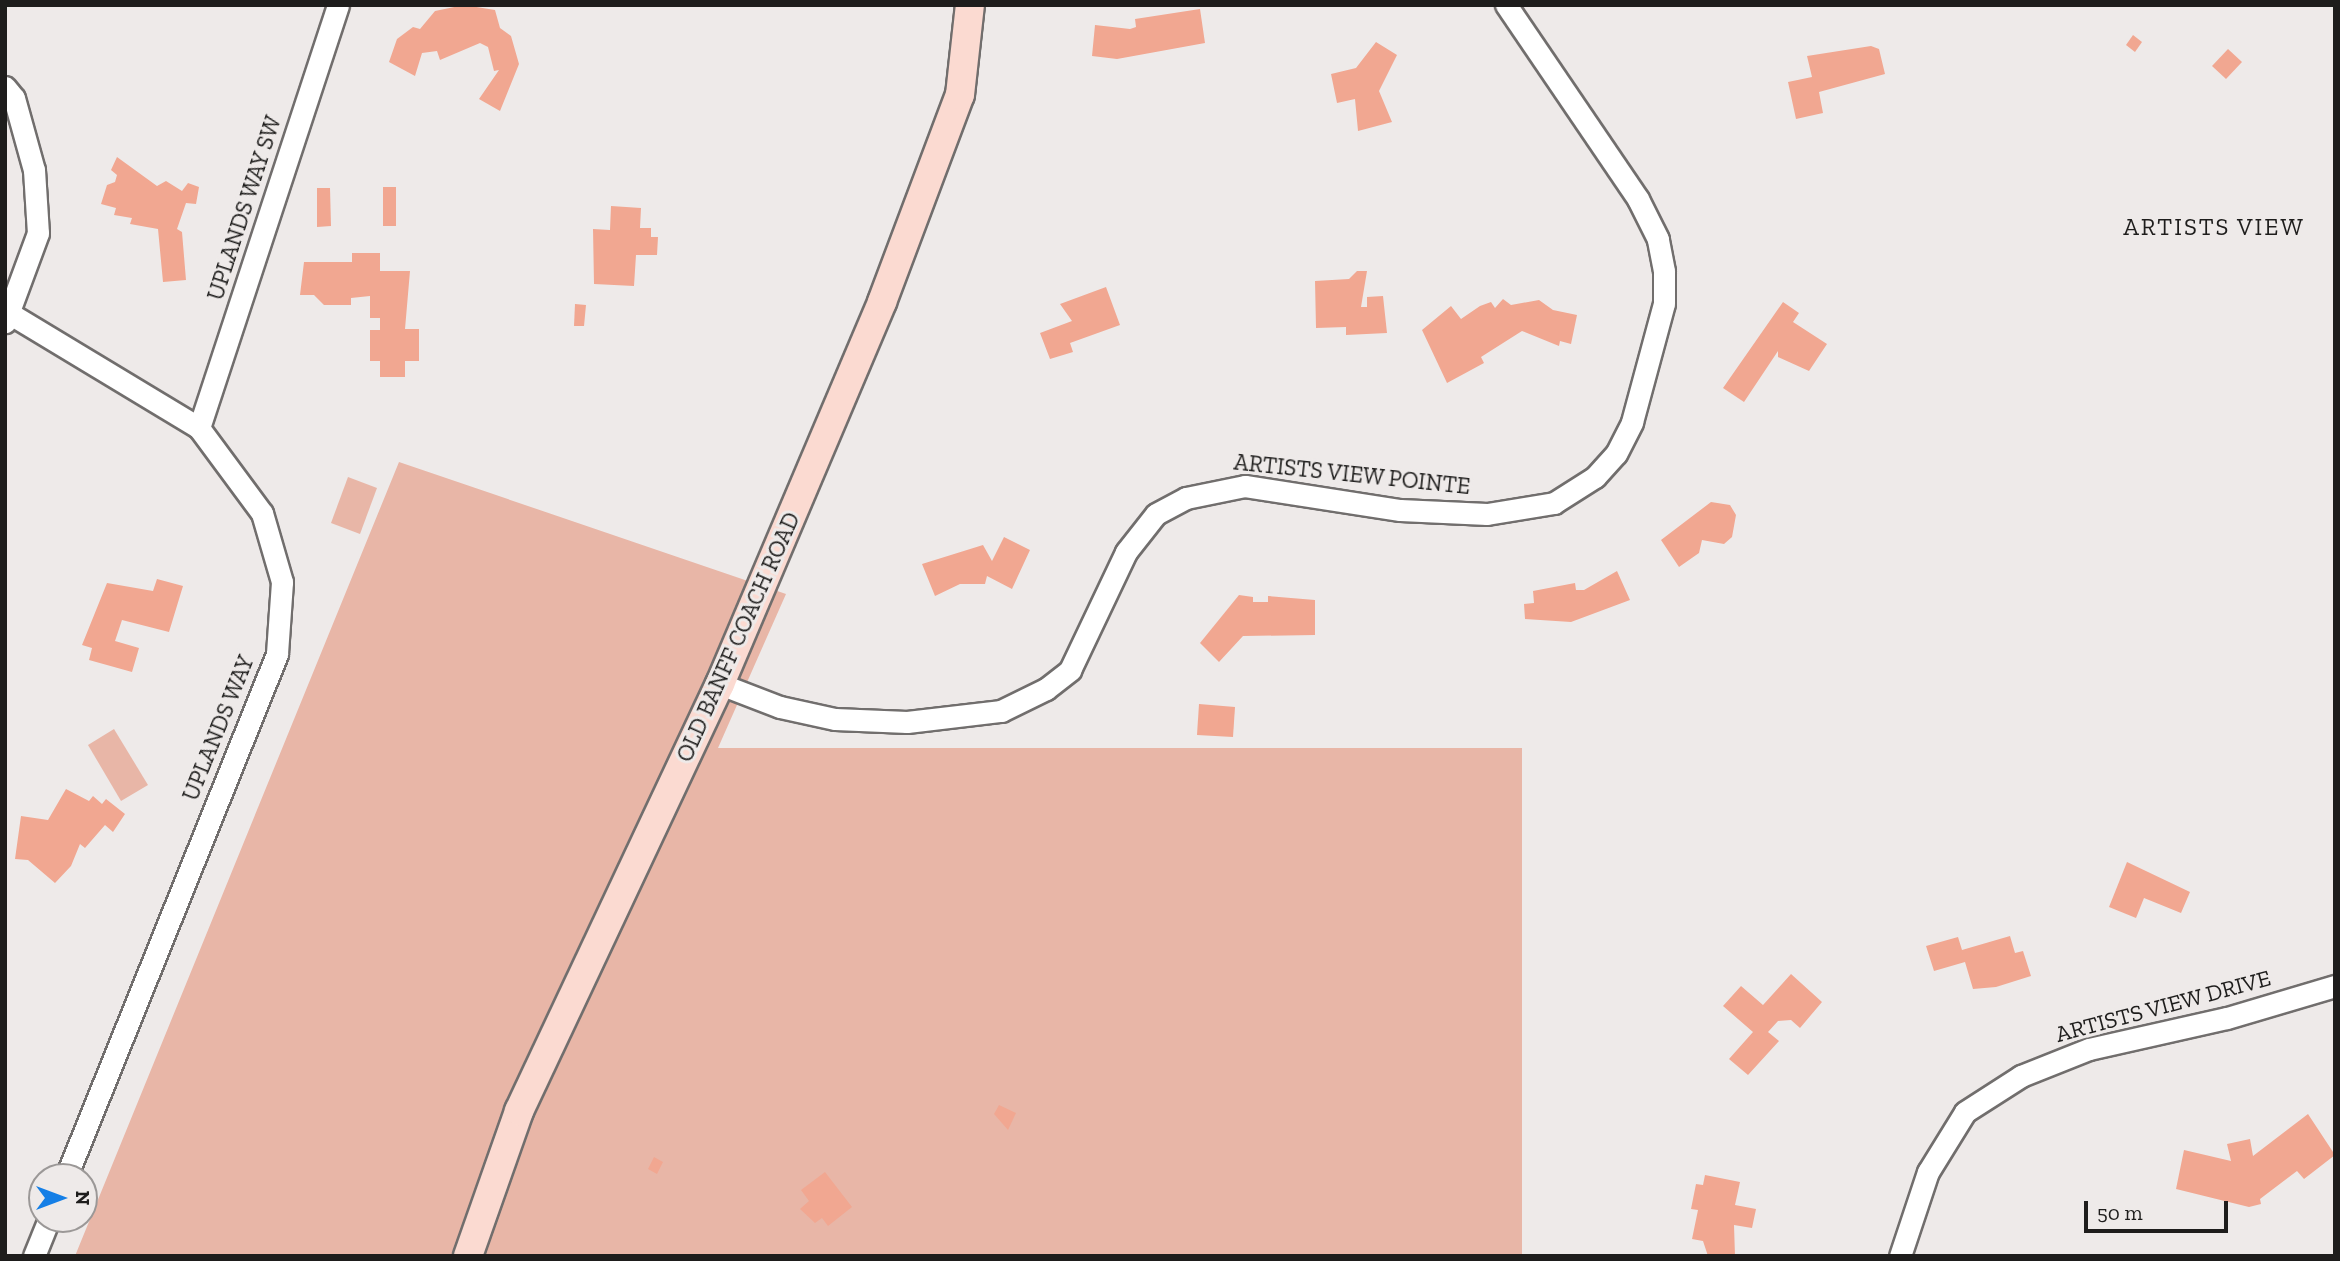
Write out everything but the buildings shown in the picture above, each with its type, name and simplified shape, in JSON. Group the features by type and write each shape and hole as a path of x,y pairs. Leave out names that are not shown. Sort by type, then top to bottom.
{"main road":[{"name":"OLD BANFF COACH ROAD","path":"468,1256 520,1111 720,684 939,161 960,95 970,5"}],"street":[{"name":"UPLANDS WAY SW","path":"199,428 338,5"},
{"name":"ARTISTS VIEW POINTE","path":"720,684 780,707 835,719 907,722 1001,711 1046,690 1070,670 1126,552 1156,514 1186,498 1245,486 1400,510 1487,514 1554,503 1595,477 1616,454 1632,422 1664,303 1664,271 1658,239 1638,199 1506,5"},
{"path":"5,87 14,98 34,170 38,233 9,319"},
{"name":"UPLANDS WAY","path":"9,319 199,428 262,513 282,582 276,654 72,1163"},
{"name":"ARTISTS VIEW DRIVE","path":"1900,1256 1927,1172 1965,1112 2021,1076 2089,1049 2227,1018 2335,986"},
{"path":"34,1256 43,1233"}],"shaded area":[{"path":"399,462 786,594 718,748 1522,748 1522,1256 75,1256 84,1233 98,1233 98,1200"},
{"path":"348,477 377,488 360,534 331,523"},
{"path":"114,729 148,785 121,801 88,745"}],"district":[{"name":"ARTISTS VIEW","path":"2214,227"}]}
